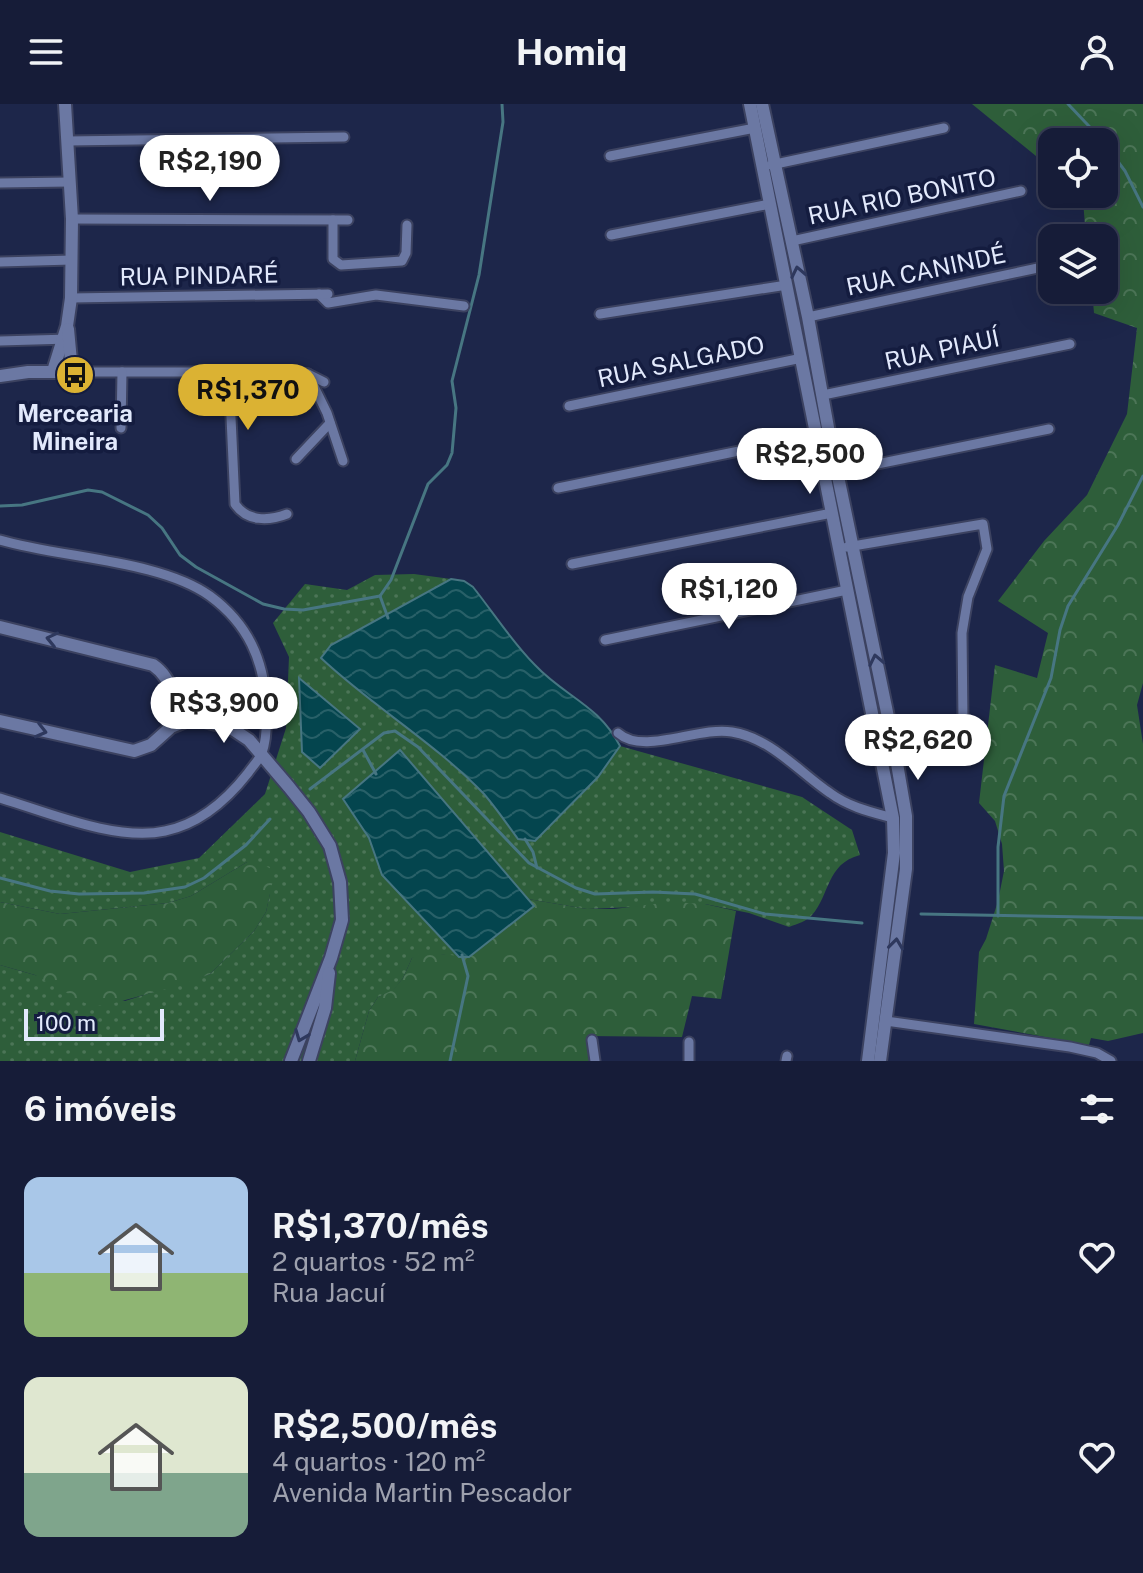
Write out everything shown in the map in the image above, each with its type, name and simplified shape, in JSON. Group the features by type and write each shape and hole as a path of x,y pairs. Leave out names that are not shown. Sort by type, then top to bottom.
{"street":[{"path":"53,371 66,335 71,298 72,219 65,104"},
{"path":"750,104 792,241 808,317 838,472 847,590 893,818 894,853 868,1061"},
{"path":"762,104 770,204 832,513 846,548 894,746 906,816 907,851 880,1061"},
{"path":"610,156 755,128"},
{"path":"769,166 944,128"},
{"path":"68,141 344,137"},
{"path":"0,183 69,182"},
{"name":"RUA RIO BONITO","path":"792,241 1021,191"},
{"path":"611,235 770,204"},
{"path":"72,219 348,220"},
{"path":"333,220 333,259 341,265 402,261 406,253 407,225"},
{"path":"0,262 72,260"},
{"name":"RUA CANINDÉ","path":"808,317 1038,268"},
{"path":"600,314 788,288"},
{"path":"788,288 799,316 808,317"},
{"name":"RUA PINDARÉ","path":"71,298 324,294 328,303 376,295 464,306"},
{"path":"795,324 803,324 808,345 814,350"},
{"path":"0,341 66,335"},
{"path":"66,335 72,372"},
{"name":"RUA PIAUÍ","path":"823,395 1070,344"},
{"name":"RUA SALGADO","path":"569,406 802,358"},
{"path":"0,376 53,371 308,374 324,382"},
{"path":"121,428 122,372"},
{"path":"229,374 235,504 247,516 268,519 287,514"},
{"path":"308,374 343,461"},
{"path":"296,459 330,423"},
{"path":"838,472 1049,429"},
{"path":"558,488 817,435"},
{"path":"572,564 832,513"},
{"path":"846,548 983,524 987,549 985,560 968,597 962,633 963,721 954,732 894,746"},
{"path":"0,540 150,571 189,583 211,597 245,631 258,653 265,680 267,724 262,755 242,781 205,816 167,831 133,834 0,798"},
{"path":"605,640 847,590"},
{"path":"0,627 153,665 165,677 175,700 197,719 239,732 309,812 336,862 342,920 331,958 291,1061"},
{"path":"171,727 175,700"},
{"path":"0,721 126,750 142,749 171,727 197,719"},
{"path":"618,733 628,740 642,741 733,732 778,753 845,803 893,818"},
{"path":"309,1061 325,1008 331,958"},
{"path":"886,1021 1070,1047 1097,1053 1111,1061"},
{"path":"592,1040 595,1061"},
{"path":"689,1042 689,1061"}],"green space":[{"path":"972,104 1143,104 1143,683 1137,705 1143,744 1143,1033 1108,1041 1091,1038 1089,1045 974,1024 979,952 998,901 1004,871 1002,844 995,821 979,803 995,665 1037,678 1048,633 998,601 1044,541 1087,495 1127,414 1137,328 1094,313 1093,304 1118,304 1118,224 1085,224 1084,208 1118,208 1118,128 1038,128 1038,158"},
{"path":"414,574 451,579 331,645 321,658 465,776 518,839 535,841 598,777 620,746 802,797 852,830 860,855 841,865 812,915 789,927 749,913 705,904 587,909 528,899 400,750 343,799 369,838 382,875 459,957 439,954 412,958 393,991 378,997 369,1011 355,1061 0,1061 0,965 125,1001 210,974 254,931 266,912 270,893 247,862 191,896 168,903 60,914 0,902 0,832 130,872 199,858 265,794 286,728 289,657 273,623 305,584 347,590 375,575"},
{"path":"256,861 275,871 266,912 254,931 210,974 103,1006 85,1003 35,975 0,965 0,902 60,914 168,903 191,896 247,862"},
{"path":"528,899 587,909 670,902 705,904 736,911 721,999 692,996 682,1037 588,1036 591,1061 355,1061 369,1011 378,997 393,990 403,978 412,958 422,952 469,957 533,905"}],"water":[{"path":"451,579 464,581 473,587 527,656 546,676 602,720 620,746 598,777 535,841 518,839 488,799 465,775 321,658 331,645"},
{"path":"299,678 360,729 320,768 302,752"},
{"path":"400,750 534,906 469,957 459,957 382,875 369,838 343,799"}],"waterway":[{"path":"0,506 22,505 88,490 102,492 148,515 162,528 180,555 196,567 263,604 303,610 380,596 391,580 428,484 447,465 452,453 456,408 452,381 479,275 503,122 502,104"},
{"path":"1068,104 1091,128"},
{"path":"1118,162 1143,207"},
{"path":"998,916 998,847 1004,796 1051,678 1068,606 1118,525 1143,476"},
{"path":"380,596 388,618"},
{"path":"310,789 384,733 395,731 418,747 529,863 576,888 595,894 695,894 765,914 862,923"},
{"path":"363,750 376,774"},
{"path":"0,878 50,891 79,894 144,893 185,887 204,878 246,845 270,819"},
{"path":"525,839 533,852 537,868"},
{"path":"921,914 1143,918"},
{"path":"450,1061 468,976 462,955"}],"place":[{"name":"Mercearia Mineira","path":"75,375"}]}
